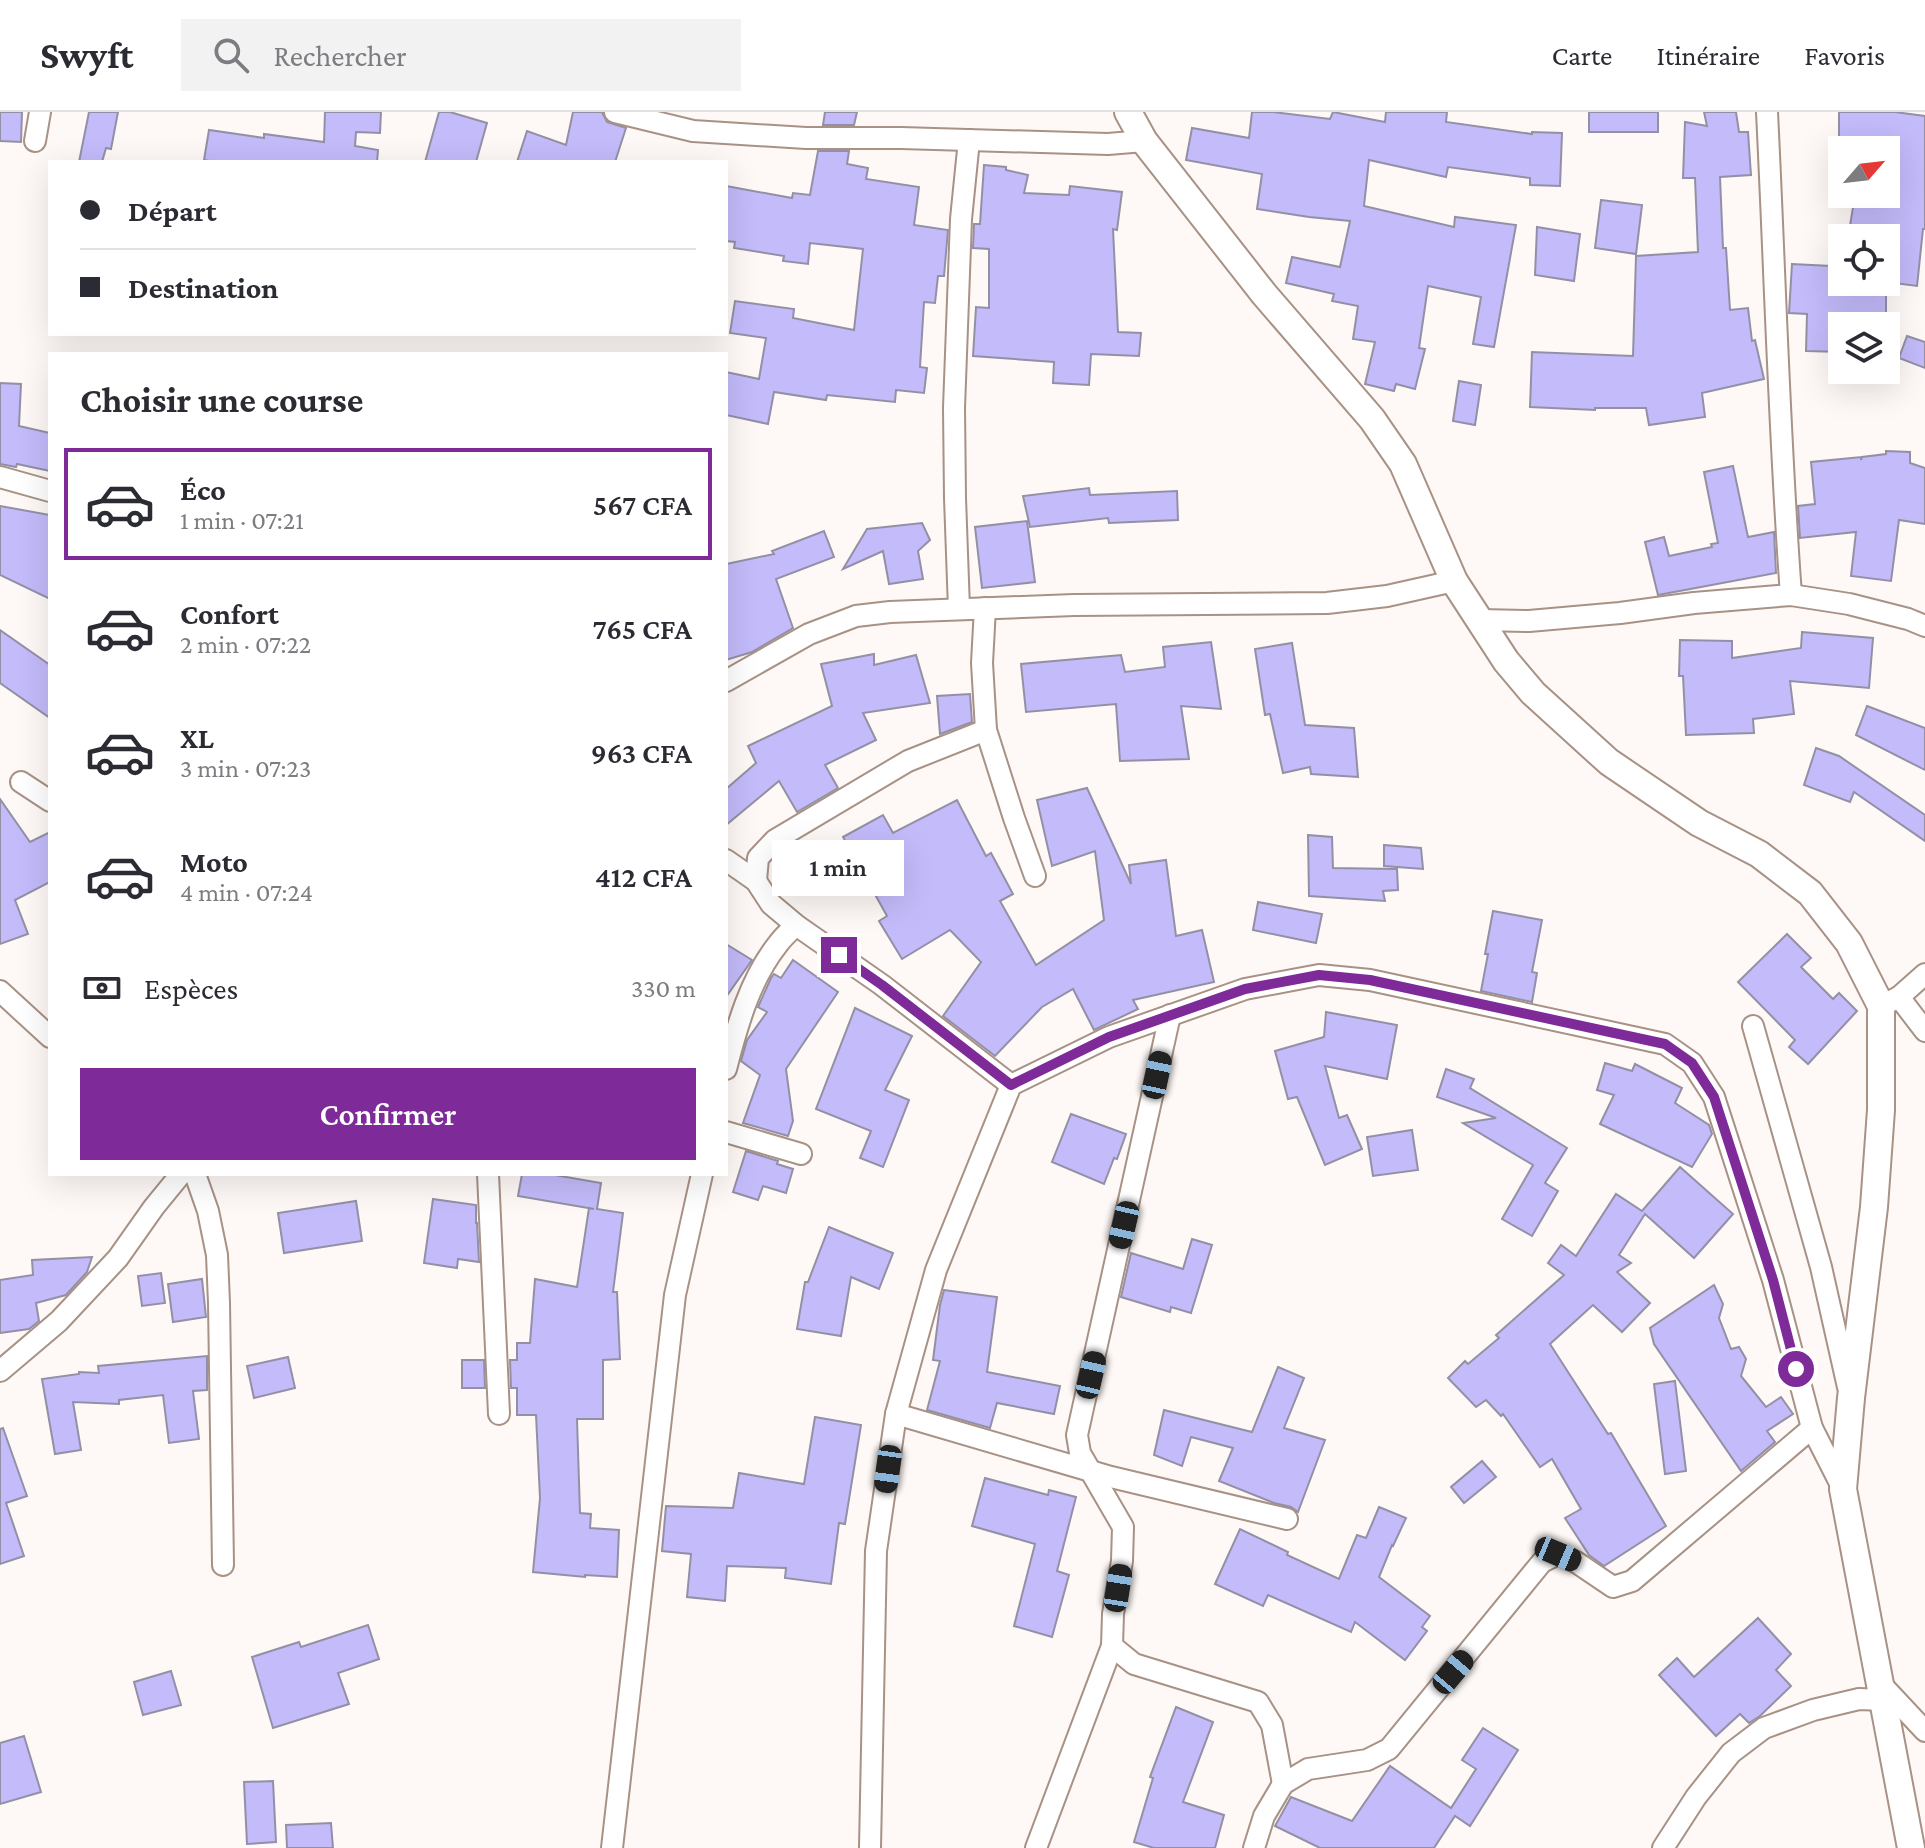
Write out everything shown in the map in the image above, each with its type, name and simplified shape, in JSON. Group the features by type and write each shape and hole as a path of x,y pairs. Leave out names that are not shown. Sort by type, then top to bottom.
{"street":[{"path":"35,141 40,112"},
{"path":"615,112 693,131 806,138 1108,144 1144,141"},
{"path":"1128,112 1144,141 1264,294 1372,419 1403,464 1454,581 1506,661 1533,693 1609,762 1699,823 1759,854 1810,893 1890,1002 1925,1031"},
{"path":"1767,112 1782,480 1791,595"},
{"path":"959,609 954,408 961,219 969,140"},
{"path":"0,477 48,490"},
{"path":"728,680 809,634 856,616 1074,605 1327,603 1387,596 1454,581"},
{"path":"1480,620 1529,621 1791,595 1849,604 1925,626"},
{"path":"985,608 982,663 986,730 1035,876"},
{"path":"756,881 758,858 775,840 908,761 986,730"},
{"path":"21,782 48,800"},
{"path":"728,861 756,881 771,904 796,925 882,985 1011,1085"},
{"path":"728,1059 742,1013 760,973 778,944 796,925"},
{"path":"1911,1848 1843,1489 1874,1207 1890,1002 1925,974"},
{"path":"870,1848 876,1551 896,1414 936,1270 1011,1085 1109,1037 1245,989 1319,975 1370,980 1665,1044 1692,1063 1714,1097 1773,1280 1812,1428 1843,1489"},
{"path":"0,991 48,1035"},
{"path":"1036,1848 1112,1646 1123,1527 1080,1453 1077,1435 1170,1015"},
{"path":"1753,1026 1821,1267 1851,1398"},
{"path":"728,1133 801,1154"},
{"path":"0,1371 59,1321 118,1258 179,1176"},
{"path":"196,1176 208,1211 217,1255 223,1565"},
{"path":"488,1176 499,1414"},
{"path":"612,1848 675,1295 702,1176"},
{"path":"896,1414 1092,1471 1287,1519"},
{"path":"1254,1848 1264,1816 1283,1784 1308,1769 1367,1760 1389,1749 1542,1562 1558,1554 1576,1562 1613,1587 1632,1581 1812,1428"},
{"path":"1112,1646 1134,1664 1258,1702 1272,1725 1283,1784"},
{"path":"1882,1692 1925,1731"},
{"path":"1663,1848 1696,1797 1731,1753 1764,1728 1813,1710 1882,1692"}],"building":[{"path":"0,112 22,112 21,142 0,141"},
{"path":"89,112 118,112 111,149 106,148 103,160 79,160"},
{"path":"325,112 381,112 380,133 356,132 355,146 378,150 377,160 204,160 209,130 324,142"},
{"path":"439,112 450,112 487,123 477,160 426,160"},
{"path":"573,112 602,112 607,122 626,128 616,160 518,160 527,131 566,145"},
{"path":"825,112 857,112 854,125 823,125"},
{"path":"1252,112 1330,119 1333,112 1385,122 1386,112 1447,112 1446,122 1532,134 1562,133 1560,186 1530,185 1530,178 1448,167 1446,177 1369,160 1364,206 1454,227 1455,217 1516,225 1494,347 1473,344 1481,297 1428,286 1419,348 1425,349 1415,389 1396,384 1394,391 1365,384 1375,342 1353,339 1358,306 1332,301 1334,294 1286,283 1292,257 1340,267 1350,221 1257,209 1262,174 1186,160 1192,128 1249,138"},
{"path":"1589,112 1658,112 1658,132 1589,132"},
{"path":"1704,112 1736,112 1739,132 1748,132 1751,175 1720,177 1723,248 1726,248 1730,310 1748,308 1752,341 1755,340 1764,379 1702,393 1705,417 1649,425 1646,408 1595,410 1530,407 1532,352 1633,356 1636,256 1698,252 1695,178 1683,178 1685,122 1707,126"},
{"path":"1839,112 1895,112 1925,116 1925,229 1917,286 1900,284 1900,224 1850,224 1853,208 1900,208 1900,136 1839,136"},
{"path":"818,151 849,151 847,164 868,168 866,179 919,187 914,225 948,230 944,276 938,276 935,303 924,302 920,367 927,368 924,393 896,390 895,402 827,395 826,400 774,392 768,424 728,415 728,372 759,379 766,338 730,333 735,301 794,309 793,318 854,330 863,249 810,243 808,264 783,261 784,256 734,248 735,242 728,241 728,186 792,198 793,193 810,195"},
{"path":"984,165 1006,167 1006,170 1028,175 1024,193 1069,195 1070,186 1122,192 1117,230 1113,229 1118,332 1141,333 1139,356 1091,354 1089,385 1053,383 1054,362 973,356 976,307 989,308 989,249 973,248 974,224 980,224"},
{"path":"1601,200 1642,205 1636,254 1595,248"},
{"path":"1537,227 1580,234 1574,281 1535,275"},
{"path":"1792,264 1828,266 1828,296 1886,296 1886,312 1828,312 1828,352 1806,351 1807,314 1789,313"},
{"path":"1907,336 1925,342 1925,368 1900,358"},
{"path":"1459,381 1481,385 1475,425 1453,421"},
{"path":"0,383 21,384 19,426 48,433 48,471 0,464"},
{"path":"1886,451 1910,452 1910,463 1925,468 1925,524 1899,520 1891,581 1851,576 1856,532 1800,538 1798,506 1815,504 1811,462 1861,457 1861,460 1862,457 1886,454"},
{"path":"1733,466 1748,537 1774,532 1776,573 1658,595 1645,542 1664,537 1669,556 1718,543 1704,472"},
{"path":"1089,488 1090,495 1177,491 1178,520 1109,523 1108,518 1030,527 1023,496"},
{"path":"0,506 48,515 48,598 0,575"},
{"path":"1027,521 1035,582 982,588 975,527"},
{"path":"922,523 930,540 918,551 923,579 889,584 883,551 843,569 867,529"},
{"path":"824,531 834,557 776,579 793,628 752,652 728,659 728,564 774,554 772,551"},
{"path":"0,630 48,664 48,717 0,683"},
{"path":"1802,632 1873,638 1869,688 1790,681 1794,714 1753,719 1754,733 1686,735 1683,676 1679,676 1680,640 1732,641 1732,658 1801,648"},
{"path":"1211,642 1221,709 1181,706 1189,759 1120,761 1116,704 1026,712 1021,664 1121,655 1125,672 1165,667 1163,647"},
{"path":"1292,643 1305,725 1354,728 1358,777 1311,774 1310,767 1283,773 1270,714 1265,715 1255,649"},
{"path":"874,654 874,665 916,655 930,703 863,713 876,740 825,765 838,788 797,812 779,781 728,823 728,787 756,763 748,746 832,706 821,664"},
{"path":"970,694 972,722 940,734 937,696"},
{"path":"1867,706 1925,728 1925,770 1856,735"},
{"path":"1816,748 1839,756 1925,815 1925,841 1854,792 1850,802 1804,785"},
{"path":"1087,788 1131,884 1129,865 1166,860 1176,936 1202,930 1214,982 1133,1000 1138,1009 1094,1030 1073,989 1042,1007 995,1056 943,1016 981,962 950,930 902,959 879,921 887,916 843,837 883,815 893,833 957,800 986,856 991,853 1013,894 1000,901 1036,965 1104,920 1095,851 1052,866 1037,800"},
{"path":"0,799 30,842 48,833 48,883 15,900 28,934 0,944"},
{"path":"1308,835 1332,837 1333,868 1397,869 1398,890 1383,891 1385,901 1309,896"},
{"path":"1384,845 1421,848 1423,869 1384,866"},
{"path":"1258,902 1322,914 1316,943 1253,930"},
{"path":"1493,911 1542,920 1532,972 1537,973 1532,1002 1481,991"},
{"path":"1787,934 1811,958 1801,967 1833,999 1839,993 1857,1011 1808,1064 1789,1047 1795,1040 1738,982"},
{"path":"728,945 752,960 728,994"},
{"path":"793,960 838,992 786,1069 793,1121 788,1136 743,1123 760,1075 741,1061 747,1040 767,1012 758,1007 771,978 774,974 781,978"},
{"path":"855,1008 912,1036 885,1090 909,1100 883,1167 860,1158 871,1131 816,1109"},
{"path":"1326,1012 1397,1025 1387,1079 1325,1066 1339,1118 1347,1115 1362,1149 1325,1165 1297,1097 1288,1099 1275,1051 1324,1037"},
{"path":"1605,1063 1632,1071 1635,1064 1682,1088 1675,1103 1709,1125 1712,1134 1692,1167 1600,1124 1614,1095 1597,1090"},
{"path":"1446,1069 1474,1079 1470,1088 1567,1148 1545,1183 1558,1191 1532,1236 1502,1219 1533,1165 1463,1123 1496,1118 1437,1097"},
{"path":"1071,1114 1126,1134 1104,1184 1052,1162"},
{"path":"1412,1130 1418,1170 1373,1176 1367,1137"},
{"path":"746,1151 793,1169 786,1193 763,1186 758,1200 733,1192"},
{"path":"1680,1167 1733,1214 1694,1258 1645,1214 1619,1255 1631,1263 1617,1272 1650,1303 1622,1332 1593,1305 1550,1344 1608,1434 1611,1433 1666,1526 1604,1566 1589,1555 1565,1518 1581,1509 1552,1459 1540,1467 1503,1414 1501,1416 1486,1400 1476,1407 1448,1378 1465,1361 1468,1364 1499,1338 1496,1335 1564,1275 1548,1263 1561,1245 1576,1256 1616,1194 1642,1211"},
{"path":"522,1176 561,1176 601,1183 597,1209 623,1213 613,1292 617,1292 620,1359 603,1360 603,1419 577,1419 580,1513 591,1514 590,1528 619,1530 617,1577 533,1572 540,1498 536,1415 517,1415 517,1388 511,1388 510,1360 517,1360 517,1343 530,1343 535,1279 577,1287 589,1208 518,1196"},
{"path":"433,1199 476,1205 479,1262 458,1259 457,1268 424,1263"},
{"path":"356,1201 362,1241 284,1253 278,1213"},
{"path":"829,1227 893,1253 879,1289 851,1277 841,1336 797,1329 805,1282 808,1282"},
{"path":"1192,1239 1212,1245 1191,1313 1171,1307 1170,1312 1121,1297 1131,1253 1183,1269"},
{"path":"92,1257 87,1272 66,1295 36,1303 39,1321 29,1329 0,1333 0,1280 33,1275 32,1260"},
{"path":"161,1273 165,1303 142,1306 138,1276"},
{"path":"202,1279 206,1317 173,1322 168,1284"},
{"path":"1714,1285 1723,1304 1719,1318 1731,1349 1739,1347 1746,1359 1741,1376 1766,1407 1781,1397 1793,1414 1767,1431 1775,1442 1741,1471 1654,1344 1650,1328"},
{"path":"944,1290 997,1297 987,1372 1060,1386 1054,1414 997,1403 990,1428 927,1410 940,1361 933,1360"},
{"path":"207,1356 207,1390 193,1391 199,1439 169,1443 163,1395 119,1400 119,1404 73,1402 81,1450 55,1454 42,1379 79,1372 99,1373 98,1366"},
{"path":"288,1357 295,1388 254,1398 247,1366"},
{"path":"462,1360 484,1360 485,1388 462,1388"},
{"path":"1278,1367 1304,1378 1284,1428 1325,1440 1298,1512 1219,1481 1233,1448 1191,1437 1182,1466 1154,1455 1164,1410 1252,1432"},
{"path":"1675,1381 1686,1471 1665,1474 1654,1384"},
{"path":"815,1417 861,1425 845,1524 839,1523 831,1584 785,1578 786,1568 727,1566 725,1601 687,1597 691,1554 662,1551 666,1506 733,1508 739,1473 804,1484"},
{"path":"3,1428 27,1496 6,1503 24,1556 0,1564 0,1429"},
{"path":"1482,1461 1496,1477 1464,1503 1451,1487"},
{"path":"985,1478 1048,1495 1049,1490 1076,1497 1057,1571 1069,1575 1052,1637 1014,1626 1035,1544 972,1526"},
{"path":"1379,1507 1406,1518 1379,1577 1430,1616 1422,1627 1427,1631 1405,1660 1355,1622 1351,1632 1268,1595 1263,1606 1215,1584 1240,1529 1339,1579 1357,1535 1366,1538"},
{"path":"1758,1618 1791,1654 1776,1670 1791,1686 1760,1716 1749,1723 1740,1714 1716,1736 1659,1675 1677,1658 1694,1677"},
{"path":"368,1625 379,1659 338,1673 349,1704 273,1728 252,1657 299,1642 301,1647"},
{"path":"171,1671 181,1705 143,1715 134,1682"},
{"path":"1176,1707 1213,1722 1183,1802 1224,1815 1215,1848 1154,1848 1134,1842 1153,1778 1150,1777"},
{"path":"1483,1728 1518,1750 1470,1826 1455,1816 1434,1848 1320,1848 1275,1826 1291,1797 1352,1821 1390,1766 1451,1808 1476,1769 1462,1760"},
{"path":"24,1736 41,1792 0,1804 0,1743"},
{"path":"273,1781 276,1842 247,1844 244,1782"},
{"path":"331,1823 333,1848 287,1848 286,1825"}],"route":[{"path":"839,955 1011,1085 1109,1037 1245,989 1319,975 1370,980 1665,1044 1692,1063 1714,1097 1773,1280 1796,1369"}]}
